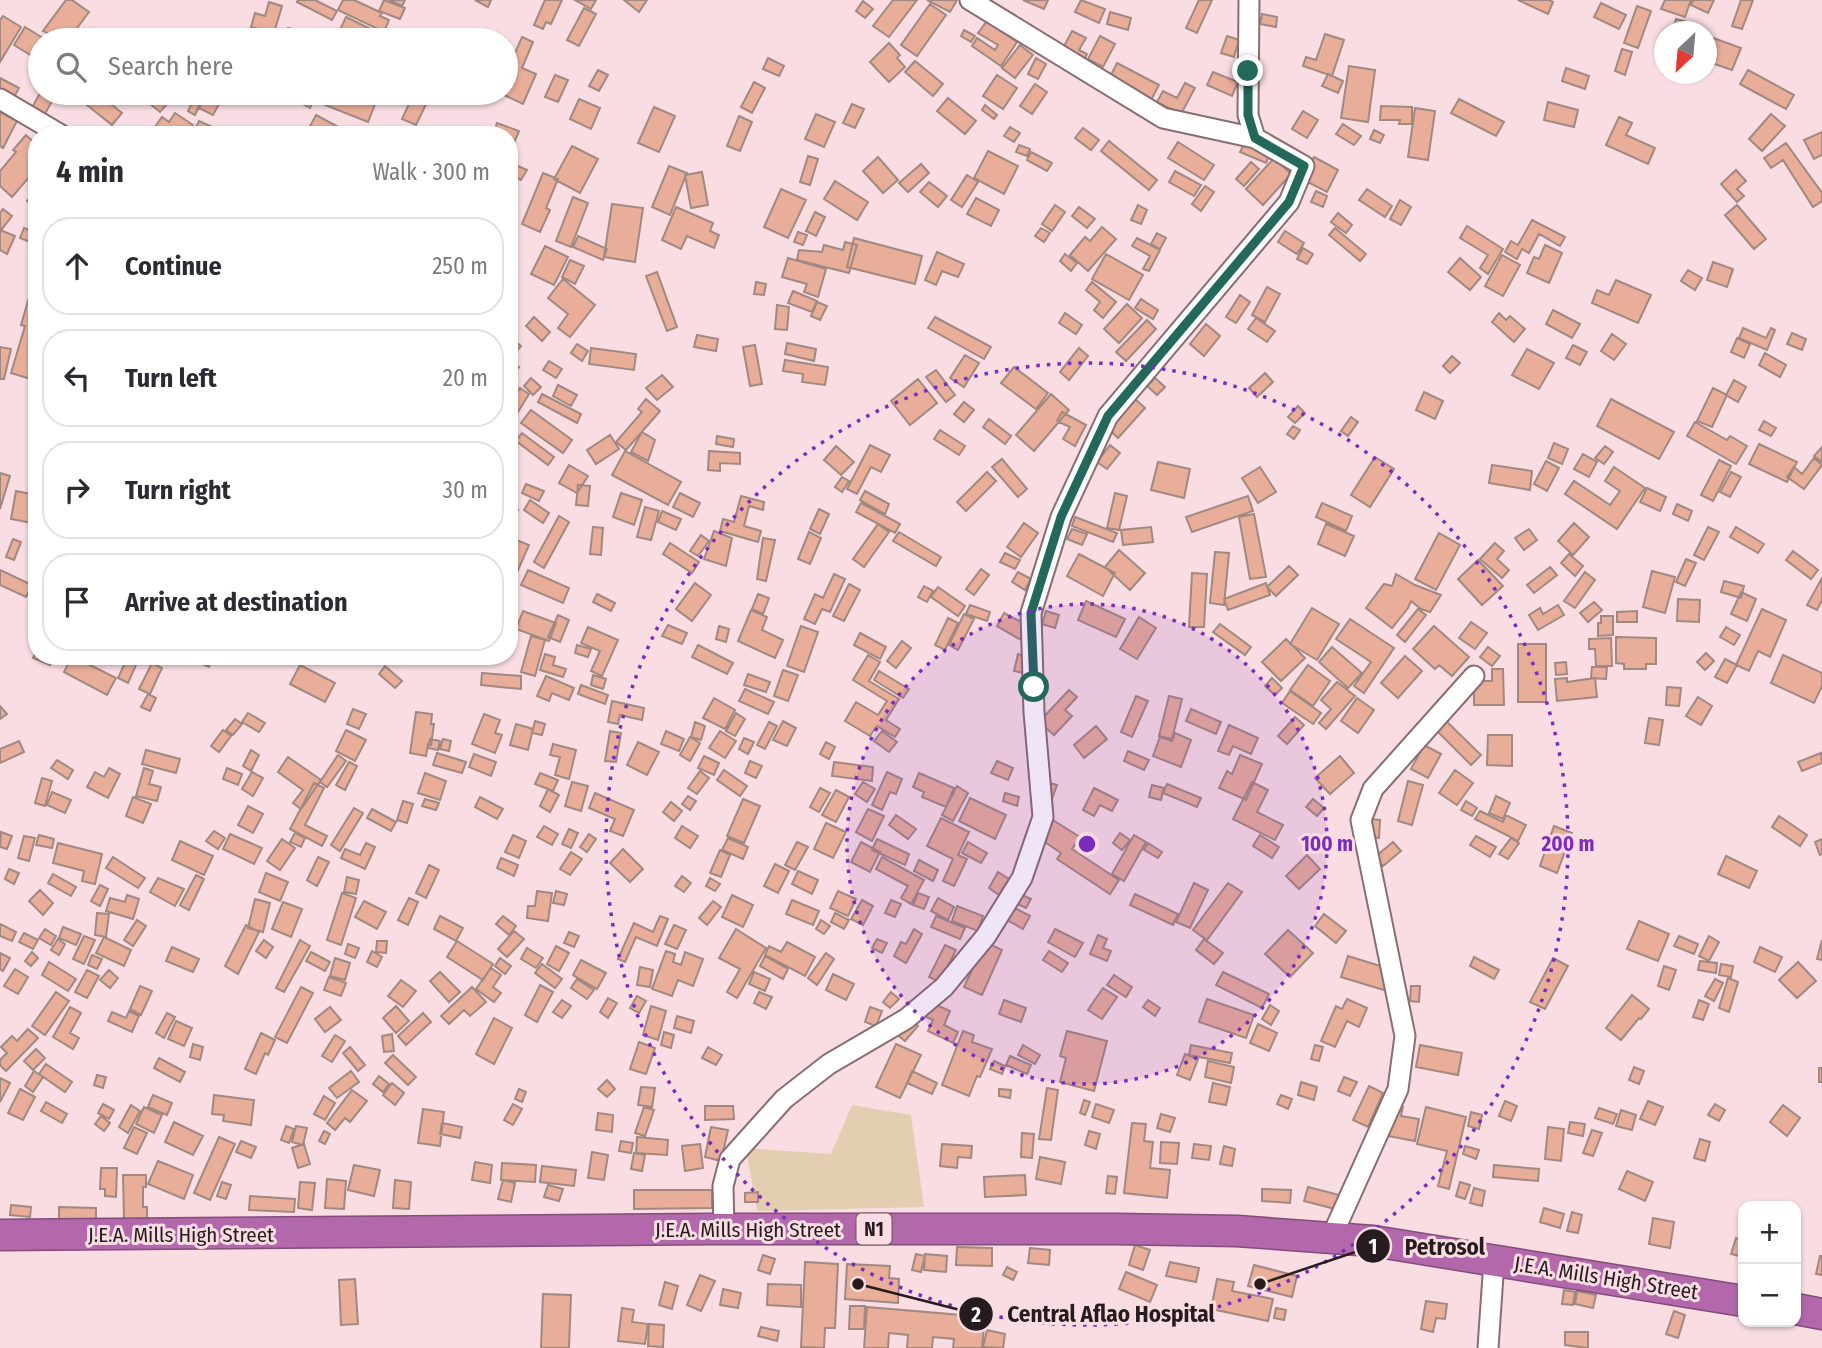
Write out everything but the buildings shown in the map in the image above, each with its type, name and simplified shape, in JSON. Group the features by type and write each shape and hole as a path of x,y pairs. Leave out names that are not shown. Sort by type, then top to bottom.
{"highway":[{"name":"J.E.A. Mills High Street","path":"0,1236 724,1230 1237,1231 1373,1241 1738,1300"},
{"path":"1801,1310 1822,1314"}],"street":[{"path":"724,1230 723,1186 730,1159 785,1099 829,1064 905,1019 944,986 986,936 1022,878 1043,817 1034,712 1031,613 1061,517 1108,416 1289,202 1304,166 1255,138 1163,118 970,0"},
{"path":"1249,0 1248,115 1255,138"},
{"path":"0,99 46,126"},
{"path":"1331,1238 1398,1089 1405,1036 1361,820 1373,789 1474,676"},
{"path":"1488,1348 1494,1261"}],"shaded area":[{"path":"852,1105 911,1115 924,1207 757,1211 746,1148 831,1154"}],"place":[{"name":"Central Aflao Hospital","path":"858,1284"},
{"name":"Petrosol","path":"1260,1284"}],"route":[{"path":"1034,687 1031,613 1061,517 1108,416 1289,202 1304,166 1255,138 1248,115 1248,71"}]}
